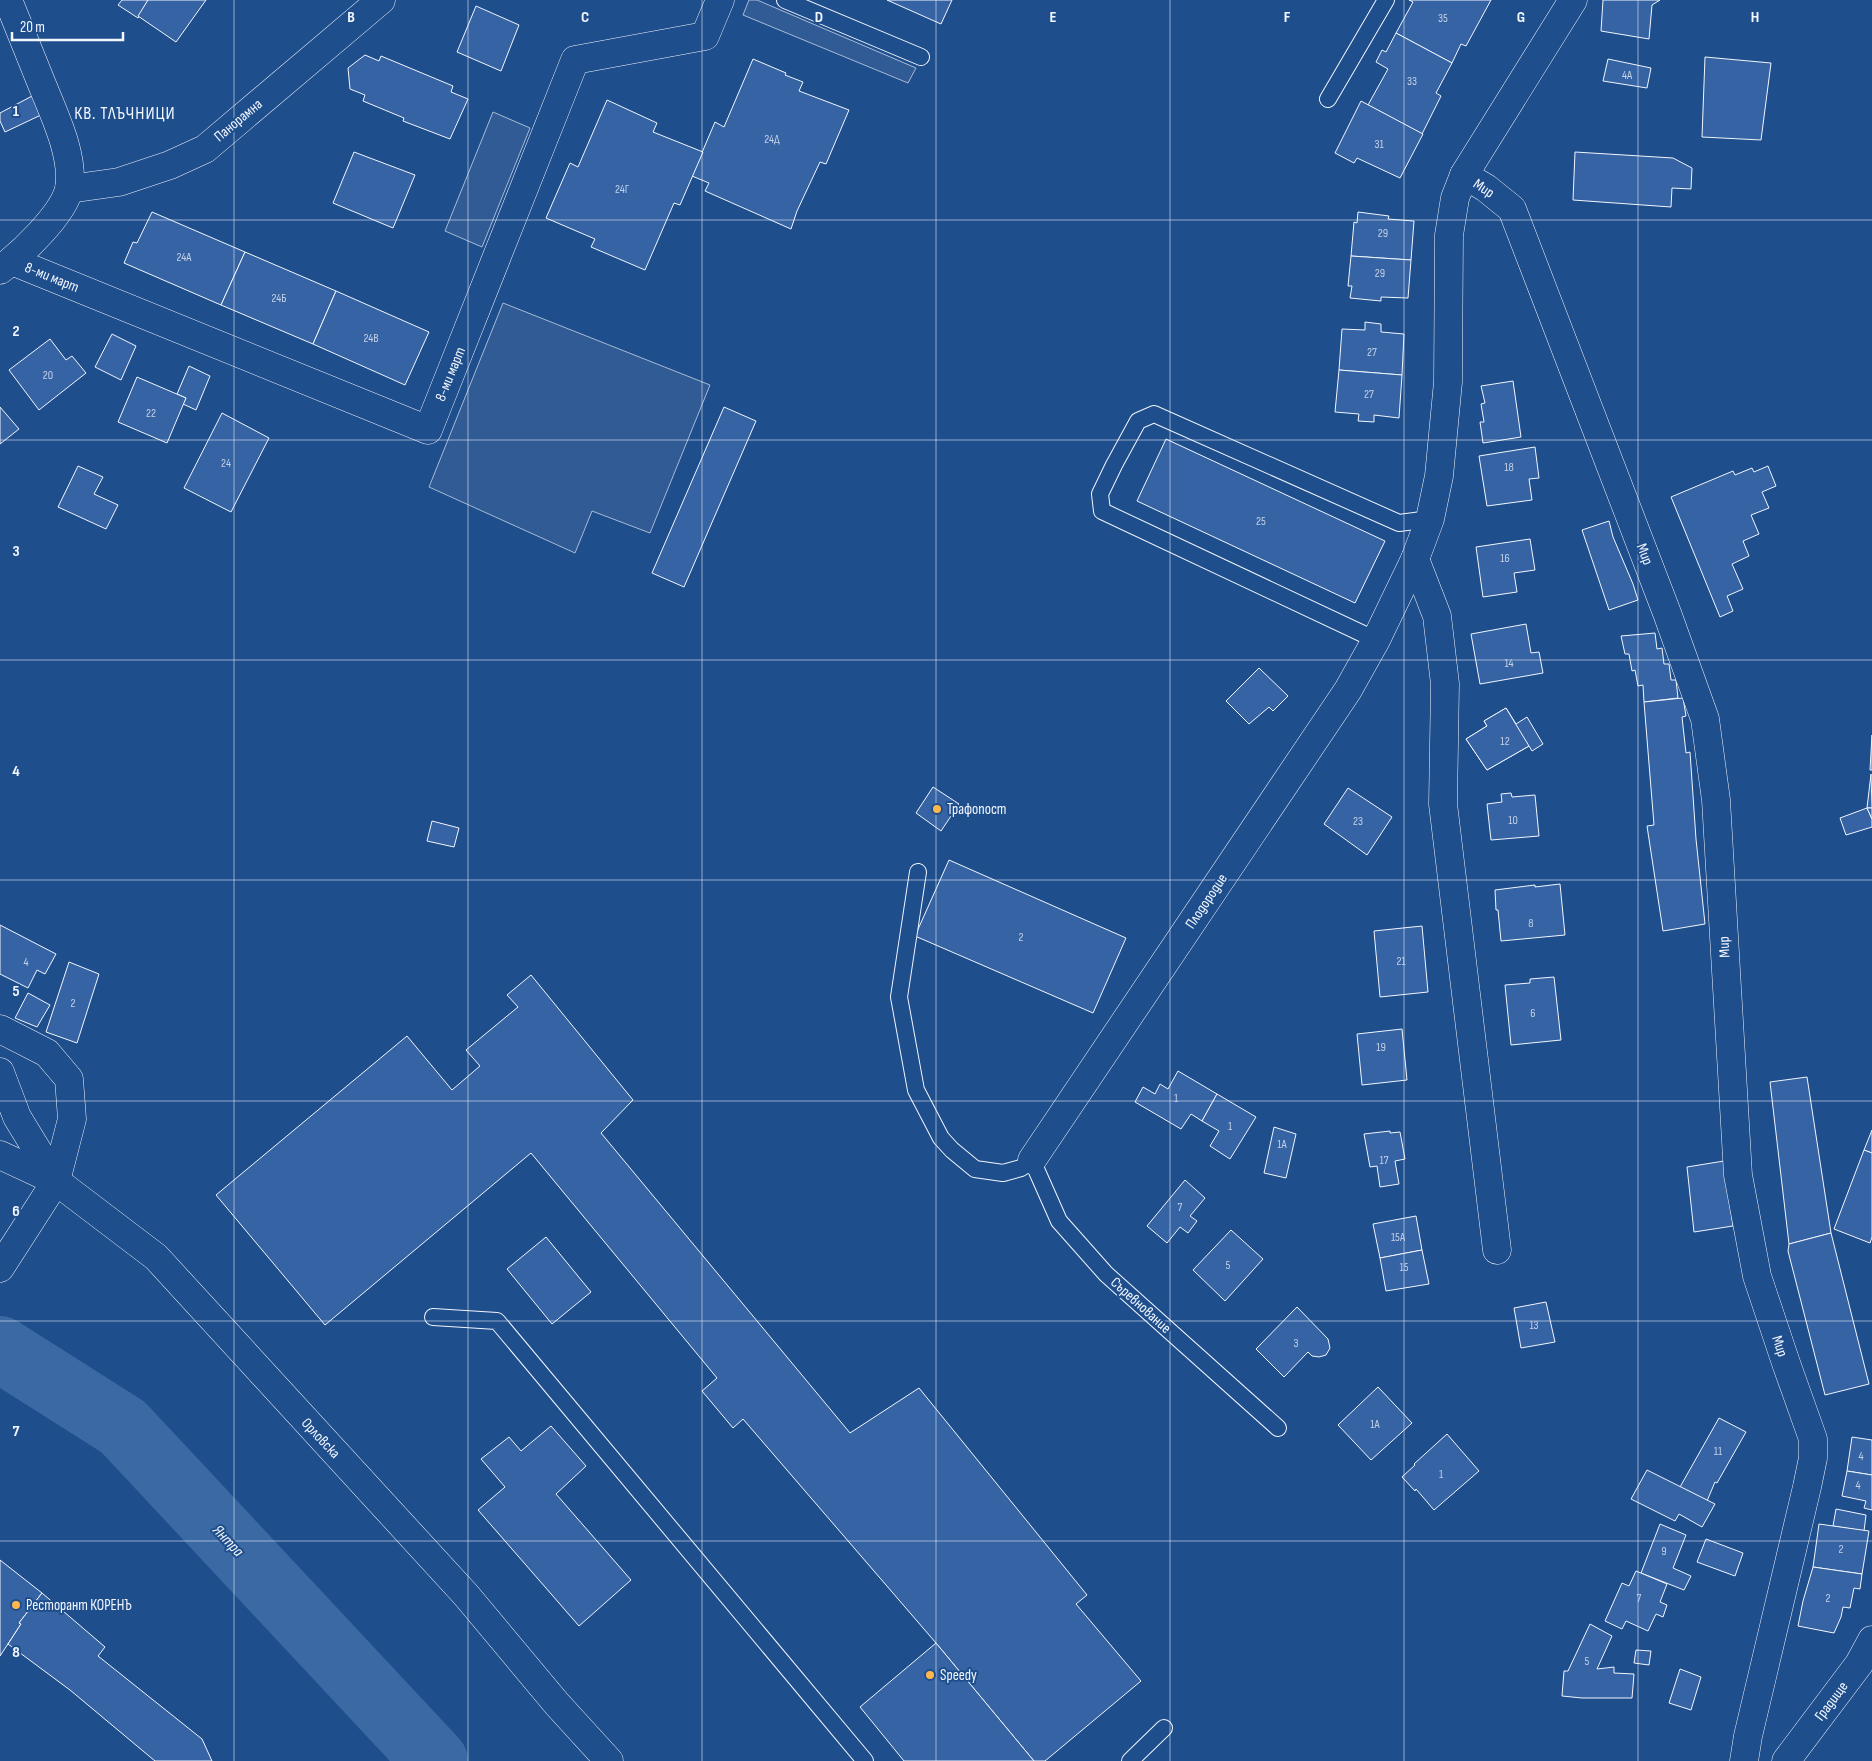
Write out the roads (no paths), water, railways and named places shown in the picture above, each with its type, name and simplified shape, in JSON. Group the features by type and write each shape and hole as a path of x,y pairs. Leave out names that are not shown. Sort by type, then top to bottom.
{"street":[{"name":"8-ми март","path":"8,0 64,142 69,168 68,189 56,216 6,265 428,430 575,60 704,36 720,0"},
{"name":"Панорамна","path":"68,189 119,182 170,165 205,149 382,0"},
{"name":"Мир","path":"1376,640 1415,559 1430,519 1440,476 1448,382 1449,235 1455,198 1464,175 1573,0"},
{"name":"Мир","path":"1464,175 1486,188 1512,209 1668,614 1704,719 1716,800 1738,1175 1757,1276 1813,1439 1813,1458 1808,1487 1748,1736 1744,1761"},
{"path":"1415,559 1436,616 1445,684 1443,804 1496,1250"},
{"name":"Плодородие","path":"1032,1160 1348,690 1376,640"},
{"path":"0,1029 47,1053 69,1079 72,1119 56,1181 3,1263"},
{"path":"0,1072 17,1117 56,1181"},
{"name":"Орловска","path":"0,1155 56,1181 156,1257 466,1595 557,1704 609,1761"},
{"name":"Градище","path":"1786,1761 1859,1664 1872,1640"}],"lane":[{"path":"785,0 921,58"},
{"path":"1328,99 1386,0"},
{"path":"1376,640 1102,511 1100,494 1138,421 1154,414 1399,523 1430,519"},
{"path":"918,872 899,996 916,1090 941,1138 975,1169 1003,1173 1021,1168 1032,1160"},
{"name":"Съревнование","path":"1032,1160 1059,1221 1106,1274 1278,1428"},
{"path":"433,1317 497,1321 864,1761"},
{"path":"1130,1761 1164,1728"}],"waterway":[{"name":"Янтра","path":"0,1349 123,1427 435,1761"}],"place":[{"name":"Трафопост","path":"937,809"},
{"name":"Ресторант КОРЕНЪ","path":"16,1605"},
{"name":"Speedy","path":"930,1675"}],"district":[{"name":"КВ. ТЛЪЧНИЦИ","path":"125,113"}]}
